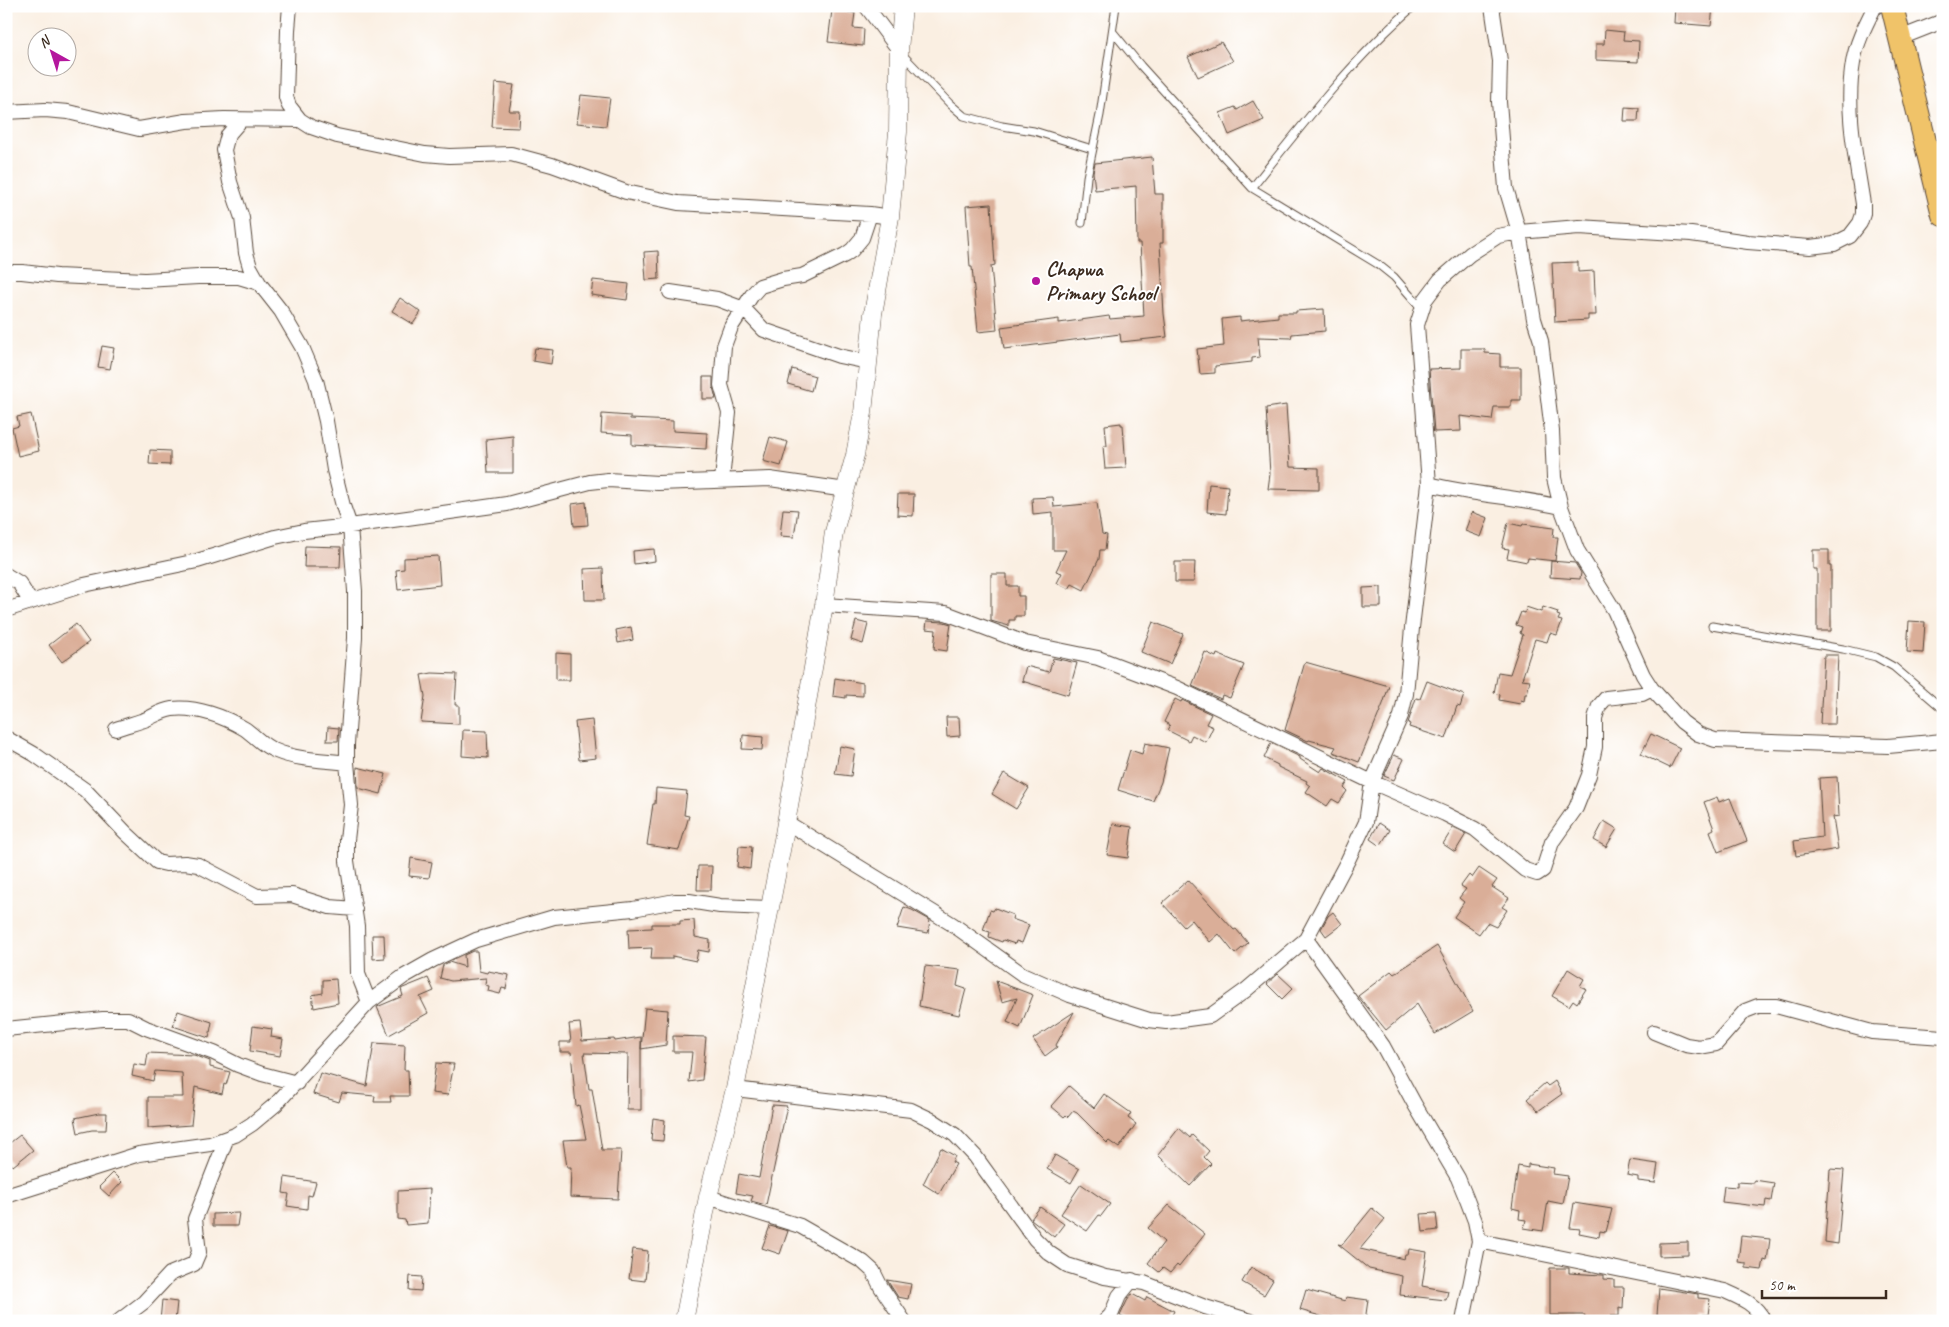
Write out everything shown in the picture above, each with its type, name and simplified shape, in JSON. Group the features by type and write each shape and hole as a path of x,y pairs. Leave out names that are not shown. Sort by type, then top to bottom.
{"highway":[{"path":"1892,6 1943,215"}],"street":[{"path":"290,6 286,97 289,106 300,120 311,127 337,136 425,154 449,156 511,154 552,165 626,192 678,204 870,214 890,217"},
{"path":"866,6 899,50"},
{"path":"684,1321 708,1197 735,1089 786,822 824,605 834,532 846,490 862,413 873,314 890,217 898,132 899,50 903,6"},
{"path":"1492,6 1500,61 1499,102 1506,188 1519,232 1529,297 1541,341 1550,412 1554,478 1561,507 1577,550 1614,610 1643,674 1652,689 1682,722 1698,734 1715,740 1888,746 1943,741"},
{"path":"786,822 952,924 1022,974 1070,995 1149,1020 1166,1022 1210,1016 1246,990 1306,939 1366,822 1372,782 1397,725 1406,694 1429,484 1417,325 1425,300 1440,280 1470,254 1498,236 1519,232 1579,226 1690,234 1748,242 1810,247 1834,244 1844,240 1856,229 1863,214 1853,133 1851,85 1853,62 1865,24 1876,6"},
{"path":"1900,38 1943,21"},
{"path":"6,112 45,110 68,112 138,129 186,120 300,120"},
{"path":"241,120 226,139 224,159 242,218 246,253 250,267 259,283 281,311 302,347 316,380 342,506 350,526 355,591 355,629 347,763 351,805 347,840 347,862 355,909 358,974 369,1002"},
{"path":"722,480 727,448 729,413 722,394 721,385 724,346 731,327 760,286 802,276 845,255 862,238 870,214"},
{"path":"6,272 145,280 239,277 259,283"},
{"path":"670,292 717,299 744,309 764,330 839,356 868,362"},
{"path":"6,610 84,585 197,561 276,537 304,531 507,504 590,482 608,480 639,483 770,479 846,490"},
{"path":"1429,484 1561,507"},
{"path":"6,575 19,584 30,601"},
{"path":"824,605 946,613 1025,643 1098,658 1177,688 1372,782 1445,814 1475,829 1526,870 1537,874 1543,870 1552,842 1576,808 1589,775 1595,747 1595,718 1599,706 1606,698 1642,694 1652,689"},
{"path":"116,729 143,721 162,711 184,709 200,711 219,717 244,729 270,749 277,752 347,763"},
{"path":"6,738 34,754 85,790 157,862 198,865 257,896 292,896 330,907 355,909"},
{"path":"6,1196 139,1154 226,1140 252,1124 276,1104 369,1002 403,977 433,960 476,940 554,917 633,909 675,901 689,901 720,906 769,908"},
{"path":"1306,939 1382,1046 1458,1178 1475,1221 1479,1241 1463,1321"},
{"path":"1654,1032 1686,1045 1699,1047 1716,1044 1745,1011 1758,1006 1776,1006 1872,1032 1943,1038"},
{"path":"6,1029 103,1019 128,1019 146,1028 214,1053 238,1065 262,1074 297,1083"},
{"path":"735,1089 911,1110 932,1120 955,1135 975,1156 1035,1239 1049,1253 1067,1265 1105,1277 1132,1280 1167,1291 1205,1307 1251,1321"},
{"path":"119,1321 144,1302 170,1274 194,1264 199,1252 195,1219 226,1140"},
{"path":"708,1197 800,1226 863,1262 873,1271 881,1287 904,1321"},
{"path":"1479,1241 1725,1291 1746,1300 1762,1316 1764,1321"},
{"path":"1106,1321 1111,1315 1119,1296 1132,1280"}],"lane":[{"path":"1082,223 1087,177 1116,6"},
{"path":"1252,188 1284,147 1355,64 1414,6"},
{"path":"1113,32 1154,81 1252,188 1379,265 1394,277 1422,309"},
{"path":"899,50 950,104 964,116 1002,126 1034,131 1092,149"},
{"path":"1712,626 1843,649 1876,657 1894,667 1943,709"}],"building":[{"path":"1675,6 1713,6 1711,26 1674,23"},
{"path":"832,10 855,13 853,28 864,29 863,46 828,42"},
{"path":"1605,30 1624,32 1623,40 1639,41 1638,62 1596,60 1596,44 1604,44"},
{"path":"1221,42 1233,61 1198,77 1188,57"},
{"path":"495,83 514,85 509,111 520,111 519,128 492,127"},
{"path":"581,95 610,98 606,126 577,123"},
{"path":"1253,101 1264,120 1229,135 1220,113 1235,107 1237,110"},
{"path":"1625,107 1639,108 1638,121 1624,121"},
{"path":"1152,157 1155,194 1163,194 1163,243 1160,243 1167,337 1121,342 1120,334 1004,349 1001,327 1059,319 1059,323 1109,316 1110,319 1144,316 1140,243 1137,243 1136,186 1095,190 1093,172 1095,163"},
{"path":"991,204 995,265 991,266 997,330 978,332 972,267 970,267 966,206"},
{"path":"658,251 659,279 646,280 644,252"},
{"path":"1578,262 1578,272 1594,271 1596,315 1588,315 1588,320 1555,322 1552,263"},
{"path":"593,280 629,284 627,300 591,295"},
{"path":"400,298 421,312 413,324 392,311"},
{"path":"1324,309 1325,331 1292,334 1291,338 1258,337 1260,357 1252,358 1252,362 1215,366 1215,373 1200,374 1197,349 1224,346 1222,319 1240,317 1240,321 1278,317 1278,313 1296,313 1296,311"},
{"path":"102,346 114,348 110,369 98,367"},
{"path":"535,348 553,350 551,364 533,361"},
{"path":"1461,349 1485,349 1485,353 1500,354 1500,367 1521,367 1521,400 1511,400 1511,407 1494,407 1492,420 1460,416 1461,431 1434,432 1429,369 1461,368"},
{"path":"792,369 815,376 811,391 788,384"},
{"path":"703,377 713,377 716,399 703,399"},
{"path":"1286,405 1290,467 1319,468 1319,490 1268,489 1270,474 1266,408"},
{"path":"31,414 39,451 18,456 12,428 19,426 17,417"},
{"path":"602,414 630,416 630,419 673,421 673,431 707,433 706,449 632,445 632,435 601,433"},
{"path":"1121,423 1123,425 1126,468 1105,469 1103,446 1107,446 1105,425"},
{"path":"513,436 513,473 488,473 486,439"},
{"path":"770,437 788,442 781,466 763,461"},
{"path":"150,450 170,451 170,465 149,464"},
{"path":"1209,484 1228,486 1226,514 1207,512"},
{"path":"898,494 914,494 913,516 897,515"},
{"path":"1053,497 1054,507 1097,503 1102,534 1107,535 1105,550 1100,550 1099,559 1084,590 1072,584 1069,589 1057,583 1062,573 1056,571 1066,550 1053,550 1053,512 1033,514 1032,498"},
{"path":"586,502 588,525 574,526 572,504"},
{"path":"783,509 798,510 794,537 780,536"},
{"path":"1472,512 1488,518 1481,537 1465,531"},
{"path":"1508,523 1554,528 1553,537 1558,537 1555,561 1528,558 1527,562 1507,558 1509,549 1502,548"},
{"path":"305,546 341,547 340,567 304,567"},
{"path":"654,549 655,561 634,564 633,551"},
{"path":"1813,550 1829,550 1829,566 1831,566 1831,631 1817,631 1817,569 1813,569"},
{"path":"438,556 440,585 398,590 396,570 404,569 404,558"},
{"path":"1551,561 1575,563 1581,573 1580,579 1550,577"},
{"path":"1175,562 1195,562 1194,582 1175,582"},
{"path":"603,568 604,600 585,600 584,569"},
{"path":"991,574 1007,574 1007,586 1018,586 1018,596 1024,596 1024,616 1015,616 1015,620 1009,620 1009,626 991,621"},
{"path":"1381,587 1381,607 1363,607 1363,588"},
{"path":"1526,607 1541,612 1543,607 1558,612 1557,615 1560,616 1558,620 1562,621 1557,635 1550,633 1547,642 1535,639 1522,679 1530,680 1527,694 1525,694 1524,701 1521,700 1520,704 1499,700 1500,695 1494,693 1498,672 1510,674 1523,635 1520,633 1522,627 1516,625 1521,612 1525,613"},
{"path":"856,621 868,624 863,644 851,640"},
{"path":"927,621 951,624 947,651 934,649 936,630 926,629"},
{"path":"1909,621 1925,622 1923,653 1907,652"},
{"path":"1153,622 1183,634 1170,664 1141,652"},
{"path":"76,624 89,642 62,662 49,645"},
{"path":"631,627 633,640 618,643 616,630"},
{"path":"1205,652 1216,657 1217,654 1244,665 1230,698 1222,695 1221,699 1192,686"},
{"path":"556,653 570,654 570,680 556,680"},
{"path":"1824,655 1838,655 1835,724 1820,724"},
{"path":"1053,658 1077,663 1068,695 1022,681 1026,666 1049,672"},
{"path":"1305,662 1389,686 1359,762 1333,752 1336,747 1308,741 1285,730"},
{"path":"432,673 457,674 455,705 459,705 459,724 421,722 425,696 421,675"},
{"path":"835,678 863,683 863,696 846,695 846,698 833,696"},
{"path":"1427,681 1464,695 1460,707 1457,706 1446,739 1409,727 1410,724 1408,723 1416,698 1420,699"},
{"path":"1175,699 1181,702 1182,700 1211,714 1206,724 1213,727 1206,742 1192,735 1189,741 1167,730 1170,725 1164,722"},
{"path":"946,717 959,717 960,736 947,737"},
{"path":"592,720 596,758 579,760 575,722"},
{"path":"328,727 339,728 338,741 327,741"},
{"path":"463,730 487,731 488,758 462,756"},
{"path":"1651,734 1680,748 1670,768 1641,754"},
{"path":"743,735 763,737 762,750 742,749"},
{"path":"1145,743 1169,748 1161,782 1153,801 1118,790 1130,750 1142,754"},
{"path":"1271,743 1300,757 1300,759 1320,772 1323,768 1348,782 1344,788 1347,791 1339,803 1332,799 1327,806 1306,792 1310,786 1306,783 1307,781 1264,758"},
{"path":"840,746 855,749 851,776 835,774"},
{"path":"1394,755 1404,759 1394,780 1384,776"},
{"path":"357,767 386,774 381,794 358,788"},
{"path":"1004,773 1029,788 1016,809 992,794"},
{"path":"1837,777 1839,816 1833,817 1838,849 1796,856 1794,841 1822,837 1819,778"},
{"path":"656,788 687,791 684,815 689,816 679,850 647,845 653,804 655,804"},
{"path":"1717,797 1719,802 1730,798 1747,841 1718,852 1710,831 1714,829 1704,802"},
{"path":"1604,821 1617,829 1606,847 1594,840"},
{"path":"1379,823 1390,830 1380,846 1370,839"},
{"path":"1113,824 1132,827 1128,858 1107,855"},
{"path":"1453,828 1466,834 1455,852 1443,844"},
{"path":"739,846 752,847 750,869 737,867"},
{"path":"411,858 432,862 429,878 409,876"},
{"path":"698,866 712,866 711,890 697,890"},
{"path":"1479,868 1497,880 1492,887 1509,898 1502,907 1507,910 1496,927 1487,923 1479,934 1454,917 1464,902 1459,898 1466,889 1461,886 1469,875 1472,878"},
{"path":"1188,880 1248,943 1235,954 1219,934 1210,942 1192,920 1184,927 1162,903"},
{"path":"904,907 930,920 928,933 897,928"},
{"path":"995,908 1013,915 1012,919 1029,925 1022,943 1016,941 1015,944 1003,940 1002,942 989,937 990,932 983,930 990,910 993,911"},
{"path":"1333,912 1342,924 1326,936 1321,929 1328,916"},
{"path":"694,920 695,937 710,940 709,952 698,950 696,961 672,956 672,959 651,959 652,948 629,949 628,929 652,928 652,924 680,924 680,921"},
{"path":"372,935 384,935 385,958 373,959"},
{"path":"1437,946 1473,1011 1435,1034 1417,1004 1386,1030 1358,996 1391,971 1394,974"},
{"path":"477,951 479,971 509,975 506,989 502,988 500,994 488,991 489,986 485,985 486,978 451,981 440,978 443,965 449,962 465,967 464,955"},
{"path":"925,966 960,970 957,986 966,989 959,1015 919,1006"},
{"path":"1568,969 1584,979 1580,986 1586,989 1577,1003 1573,1000 1569,1006 1552,996"},
{"path":"1278,974 1293,988 1282,999 1267,984"},
{"path":"428,978 434,991 420,997 428,1013 389,1035 377,1007 403,996 401,989"},
{"path":"336,979 338,1003 314,1008 312,995 323,993 323,980"},
{"path":"996,981 1033,995 1020,1028 1007,1022 1017,998 1002,1002"},
{"path":"645,1008 668,1010 666,1045 641,1049"},
{"path":"178,1011 212,1022 209,1038 173,1026"},
{"path":"1074,1012 1056,1045 1057,1047 1045,1056 1033,1039"},
{"path":"580,1023 582,1041 614,1039 615,1041 641,1037 641,1110 627,1110 628,1054 584,1053 589,1089 592,1089 602,1150 621,1150 618,1199 570,1197 571,1167 567,1167 563,1140 586,1139 579,1105 576,1106 571,1052 560,1052 560,1042 571,1042 569,1024"},
{"path":"253,1026 272,1029 271,1037 283,1039 280,1056 250,1051"},
{"path":"673,1036 706,1037 702,1080 689,1082 692,1052 673,1052"},
{"path":"374,1043 405,1045 404,1070 408,1070 409,1096 390,1096 391,1102 374,1102 375,1096 342,1093 339,1102 313,1094 320,1073 367,1086"},
{"path":"148,1053 194,1055 210,1061 210,1067 230,1072 226,1085 224,1084 222,1094 195,1087 191,1125 148,1128 148,1097 183,1097 182,1073 155,1071 153,1081 132,1076 134,1064 146,1066"},
{"path":"436,1063 454,1064 448,1095 432,1093"},
{"path":"1555,1081 1562,1094 1538,1111 1527,1099 1545,1083 1548,1086"},
{"path":"1069,1086 1094,1108 1104,1094 1131,1113 1128,1118 1136,1124 1119,1148 1109,1141 1107,1143 1077,1113 1073,1111 1068,1117 1066,1115 1064,1117 1051,1106"},
{"path":"772,1105 787,1106 766,1205 751,1201 753,1196 736,1193 739,1174 759,1178"},
{"path":"107,1113 106,1130 78,1133 75,1118"},
{"path":"653,1118 665,1120 663,1141 651,1140"},
{"path":"1179,1128 1190,1138 1192,1135 1209,1151 1204,1157 1211,1164 1190,1186 1158,1155"},
{"path":"20,1135 33,1150 13,1166 6,1158 6,1146"},
{"path":"941,1148 955,1156 952,1162 956,1164 939,1194 923,1184"},
{"path":"1055,1155 1079,1169 1071,1183 1047,1169"},
{"path":"1630,1160 1658,1164 1655,1183 1638,1181 1638,1177 1627,1175"},
{"path":"1528,1164 1554,1168 1553,1174 1568,1176 1563,1204 1548,1201 1543,1231 1524,1228 1526,1220 1519,1219 1520,1210 1512,1208 1518,1166 1528,1168"},
{"path":"1830,1169 1844,1170 1838,1244 1825,1242"},
{"path":"113,1173 122,1182 109,1196 99,1187"},
{"path":"285,1177 316,1182 312,1196 308,1195 307,1209 287,1206 289,1194 283,1193"},
{"path":"1754,1180 1774,1183 1771,1201 1766,1200 1765,1207 1722,1202 1724,1186 1737,1187 1737,1182 1754,1183"},
{"path":"1081,1184 1110,1204 1087,1231 1061,1214"},
{"path":"430,1189 428,1223 406,1225 405,1220 398,1219 398,1191"},
{"path":"1574,1203 1612,1209 1606,1232 1600,1231 1599,1237 1579,1233 1580,1229 1570,1228"},
{"path":"1169,1205 1205,1234 1179,1267 1177,1265 1170,1273 1163,1268 1159,1272 1148,1263 1164,1242 1148,1228"},
{"path":"1040,1207 1064,1224 1054,1237 1031,1219"},
{"path":"1372,1208 1385,1219 1360,1249 1404,1259 1405,1255 1408,1255 1409,1249 1427,1252 1422,1286 1448,1291 1446,1300 1400,1295 1402,1276 1369,1269 1338,1244 1342,1245"},
{"path":"239,1213 237,1226 213,1226 213,1214"},
{"path":"1436,1213 1438,1230 1423,1232 1421,1214"},
{"path":"770,1226 788,1231 780,1254 762,1248"},
{"path":"1741,1236 1770,1239 1767,1261 1764,1260 1762,1270 1746,1268 1746,1263 1738,1262"},
{"path":"1688,1242 1688,1255 1659,1256 1659,1243"},
{"path":"633,1249 648,1251 645,1281 629,1279"},
{"path":"1251,1267 1273,1280 1264,1295 1242,1282"},
{"path":"1550,1268 1569,1268 1569,1273 1604,1275 1604,1279 1614,1280 1614,1287 1624,1287 1623,1309 1619,1308 1619,1316 1611,1316 1610,1321 1584,1321 1585,1315 1550,1315"},
{"path":"410,1276 422,1277 421,1291 409,1290"},
{"path":"887,1280 911,1284 908,1299 898,1297"},
{"path":"1659,1288 1698,1294 1698,1298 1710,1299 1708,1315 1703,1315 1699,1321 1674,1321 1674,1317 1657,1315"},
{"path":"1306,1290 1345,1301 1346,1297 1368,1300 1365,1321 1331,1317 1330,1319 1300,1310"},
{"path":"1132,1294 1145,1301 1147,1297 1174,1311 1169,1321 1130,1321 1120,1316"},
{"path":"162,1300 177,1302 175,1321 160,1321"}],"place":[{"name":"Chapwa Primary School","path":"1036,281"}]}
